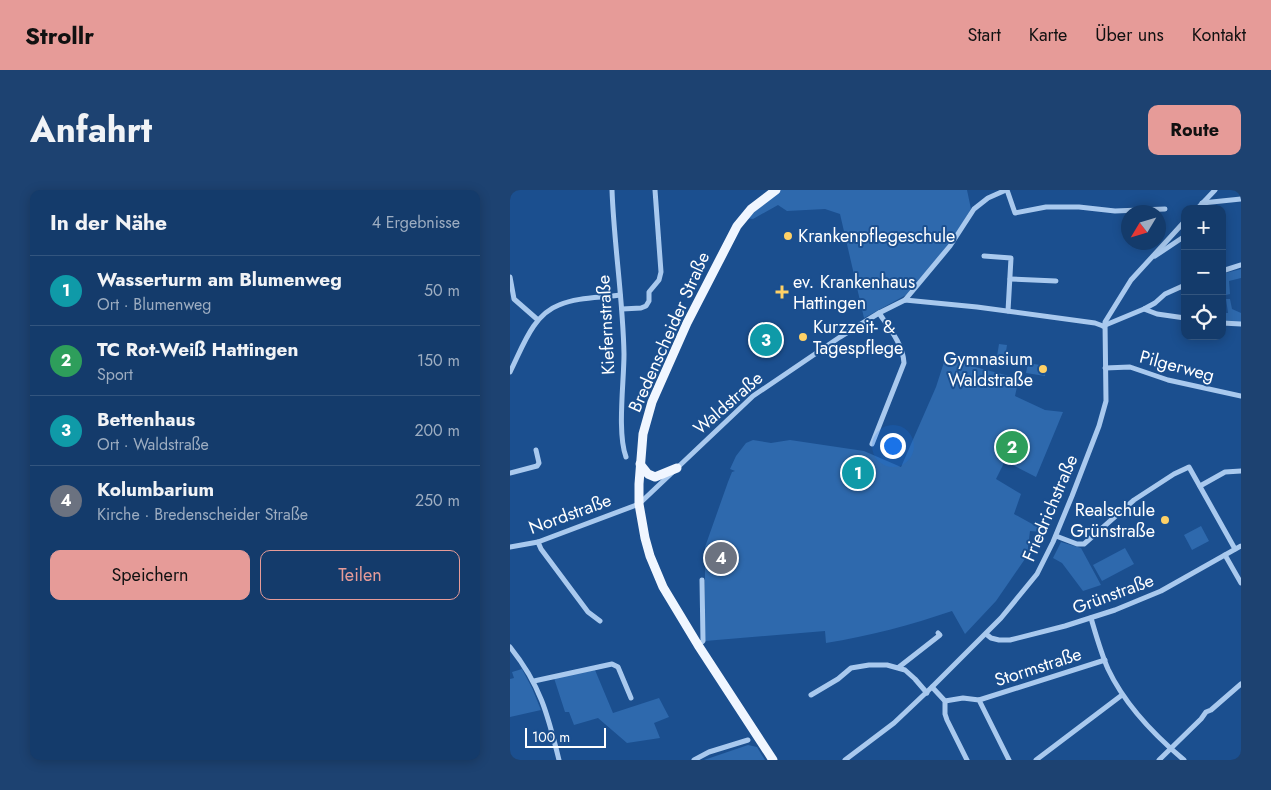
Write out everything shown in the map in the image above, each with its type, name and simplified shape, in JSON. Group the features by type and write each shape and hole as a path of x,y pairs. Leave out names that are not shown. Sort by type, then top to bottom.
{"main road":[{"name":"Bredenscheider Straße","path":"773,760 675,609 656,573 645,538 639,504 643,434 652,402 713,270 742,219 758,203 776,190"},
{"path":"640,464 648,474 655,477 677,468"}],"street":[{"name":"Kiefernstraße","path":"612,190 615,244 622,309 624,373 622,444 626,457"},
{"path":"622,309 646,306 649,301 650,290 660,276 660,246 655,190"},
{"path":"905,300 950,246 974,209 988,198 1007,190 1015,213 1046,206 1121,211"},
{"path":"1202,203 1215,190"},
{"path":"1202,203 1241,200"},
{"path":"1103,326 1131,280 1181,225"},
{"path":"1148,260 1181,239"},
{"path":"984,256 1010,258 1008,311"},
{"path":"1226,270 1241,264"},
{"path":"510,277 514,299 538,320"},
{"path":"1010,279 1056,281"},
{"path":"905,300 1008,311 1095,323 1103,326 1144,309 1155,303 1165,294 1181,286"},
{"path":"510,372 530,332 538,320 551,309 562,304 620,295"},
{"name":"Waldstraße","path":"639,504 753,396 830,343 879,313 905,300"},
{"path":"1144,309 1157,314 1181,317"},
{"path":"872,444 904,363 903,353 899,344 879,313"},
{"path":"1226,322 1241,324"},
{"name":"Friedrichstraße","path":"848,759 894,723 927,693 986,634 1037,574 1056,536 1099,426 1106,401 1103,326"},
{"name":"Pilgerweg","path":"1105,368 1130,368 1168,380 1241,396"},
{"path":"510,473 537,466 539,463 536,450"},
{"path":"1056,536 1076,544 1084,544 1134,500 1188,467 1191,468 1235,549"},
{"path":"1200,486 1225,472 1241,471"},
{"name":"Nordstraße","path":"510,547 538,542 639,504"},
{"path":"538,542 584,607 592,616 600,621"},
{"name":"Grünstraße","path":"986,634 991,638 999,640 1010,640 1091,618 1152,596 1241,546"},
{"path":"1225,555 1241,583"},
{"path":"698,645 703,641 702,580"},
{"path":"1091,618 1105,660 1122,695 1140,717 1184,760"},
{"path":"899,667 940,635 938,633"},
{"path":"510,647 525,666 534,682 547,712 559,760"},
{"name":"Stormstraße","path":"945,701 963,698 979,700 1105,660"},
{"path":"534,682 612,664 618,667 631,698"},
{"path":"811,695 852,668 887,664 899,667 910,674 927,693"},
{"path":"1159,760 1201,719 1209,715 1211,710 1241,684"},
{"path":"932,687 945,701 947,720 967,760"},
{"path":"1036,760 1122,695"},
{"path":"979,700 1009,760"},
{"path":"694,760 709,752 748,740"}],"shaded area":[{"path":"780,190 967,190 971,209 950,244 906,295 864,318 840,214 825,209 787,211 778,205 753,219 746,218"},
{"path":"1241,269 1241,278 1229,281 1230,294 1226,295 1226,273"},
{"path":"1226,299 1230,299 1232,309 1241,313 1241,324 1226,322 1226,313 1228,313"},
{"path":"999,344 1007,345 1004,364 996,363"},
{"path":"945,359 1013,377 1018,382 1015,396 1045,410 1063,412 1036,477 1005,461 996,479 1021,494 1014,514 1043,530 1042,532 1030,531 1027,556 996,601 965,634 952,611 890,630 826,643 825,631 705,641 705,547 728,482 732,472 735,471 730,469 736,456 746,443 753,440 771,443 790,440 864,451 901,467 936,387"},
{"path":"1028,363 1046,366 1045,376 1026,373"},
{"path":"1201,526 1209,541 1192,550 1184,535"},
{"path":"1061,542 1081,548 1101,585 1083,591 1062,563 1053,558"},
{"path":"1125,548 1134,564 1102,581 1093,565"},
{"path":"522,669 541,710 510,717 510,679 514,678 512,672"},
{"path":"595,670 613,713 659,698 669,717 654,723 660,738 627,743 598,718 574,725 569,712 565,712 554,678"},
{"path":"748,745 757,747 765,760 704,760"}],"place":[{"name":"Krankenpflegeschule","path":"788,236"},
{"name":"ev. Krankenhaus Hattingen","path":"782,292"},
{"name":"Kurzzeit- & Tagespflege","path":"803,337"},
{"name":"Bettenhaus","path":"766,340"},
{"name":"Gymnasium Waldstraße","path":"1043,369"},
{"name":"TC Rot-Weiß Hattingen","path":"1012,447"},
{"name":"Wasserturm am Blumenweg","path":"858,473"},
{"name":"Realschule Grünstraße","path":"1165,520"},
{"name":"Kolumbarium","path":"721,558"}]}
